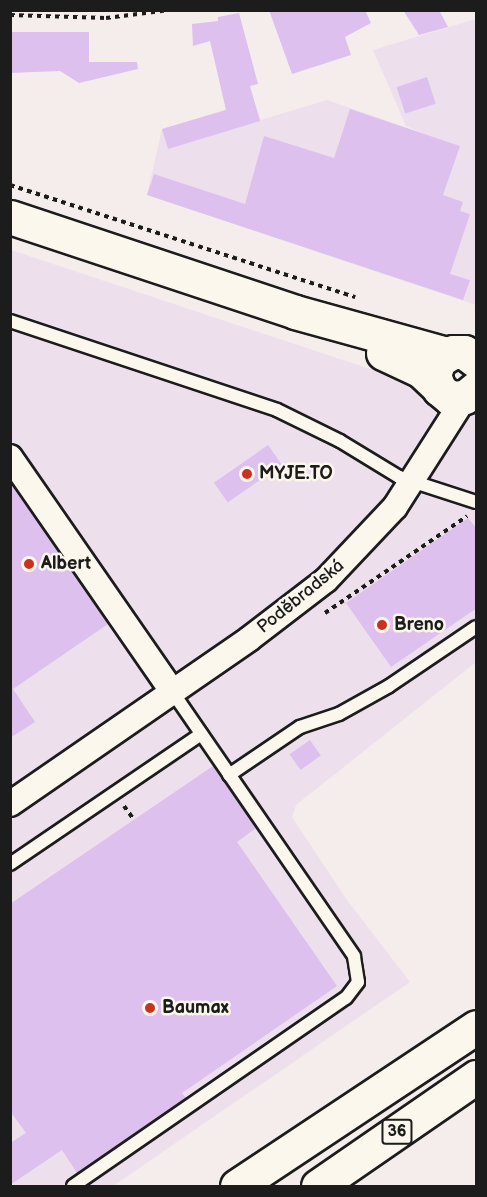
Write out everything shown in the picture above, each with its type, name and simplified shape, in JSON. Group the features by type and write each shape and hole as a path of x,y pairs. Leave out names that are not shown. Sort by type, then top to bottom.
{"main road":[{"name":"Poděbradská","path":"10,216 240,294 461,382"},
{"name":"36","path":"237,1186 477,1027"},
{"name":"36","path":"318,1186 477,1077"}],"street":[{"name":"Poděbradská","path":"10,804 172,692 326,580 381,525 411,482 434,428 461,382"},
{"path":"10,457 172,692"}],"lane":[{"path":"10,321 278,410 411,482 476,502"},
{"path":"229,775 300,727 339,714 380,692 477,627"},
{"path":"73,1186 346,998 358,982 354,956 172,692"},
{"path":"10,864 201,734"}],"path":[{"path":"10,15 106,18 170,10"},
{"path":"10,185 362,300"},
{"path":"318,618 476,502"}],"shaded area":[{"path":"476,19 476,305 147,195 162,129 254,101 261,120 327,100 425,134 406,126 373,50"},
{"path":"11,250 476,404 476,662 296,805 292,817 347,900 410,982 113,1186 11,1186"}],"building":[{"path":"269,10 365,10 371,23 345,37 351,55 292,74"},
{"path":"403,10 439,10 448,27 419,35"},
{"path":"239,13 258,84 250,86 260,121 168,149 162,129 226,110 210,41 193,46 192,24 218,21 218,17"},
{"path":"10,32 89,32 89,62 137,62 138,69 79,83 60,71 10,73"},
{"path":"427,77 436,104 405,114 397,87"},
{"path":"350,109 460,146 443,195 463,202 460,211 470,214 450,274 470,280 463,300 147,195 154,174 245,204 264,136 334,158"},
{"name":"MYJE.TO","path":"268,445 282,465 228,503 214,483"},
{"path":"10,483 108,624 13,689 35,722 10,738"},
{"path":"468,518 477,529 477,608 391,667 346,603"},
{"path":"310,740 321,756 300,770 290,754"},
{"path":"213,766 256,828 237,842 337,986 182,1093 186,1098 77,1173 62,1150 10,1185 10,1143 26,1133 10,1111 10,904"}],"place":[{"name":"MYJE.TO","path":"247,474"},
{"name":"Albert","path":"29,564"},
{"name":"Breno","path":"382,625"},
{"name":"Baumax","path":"150,1008"}]}
